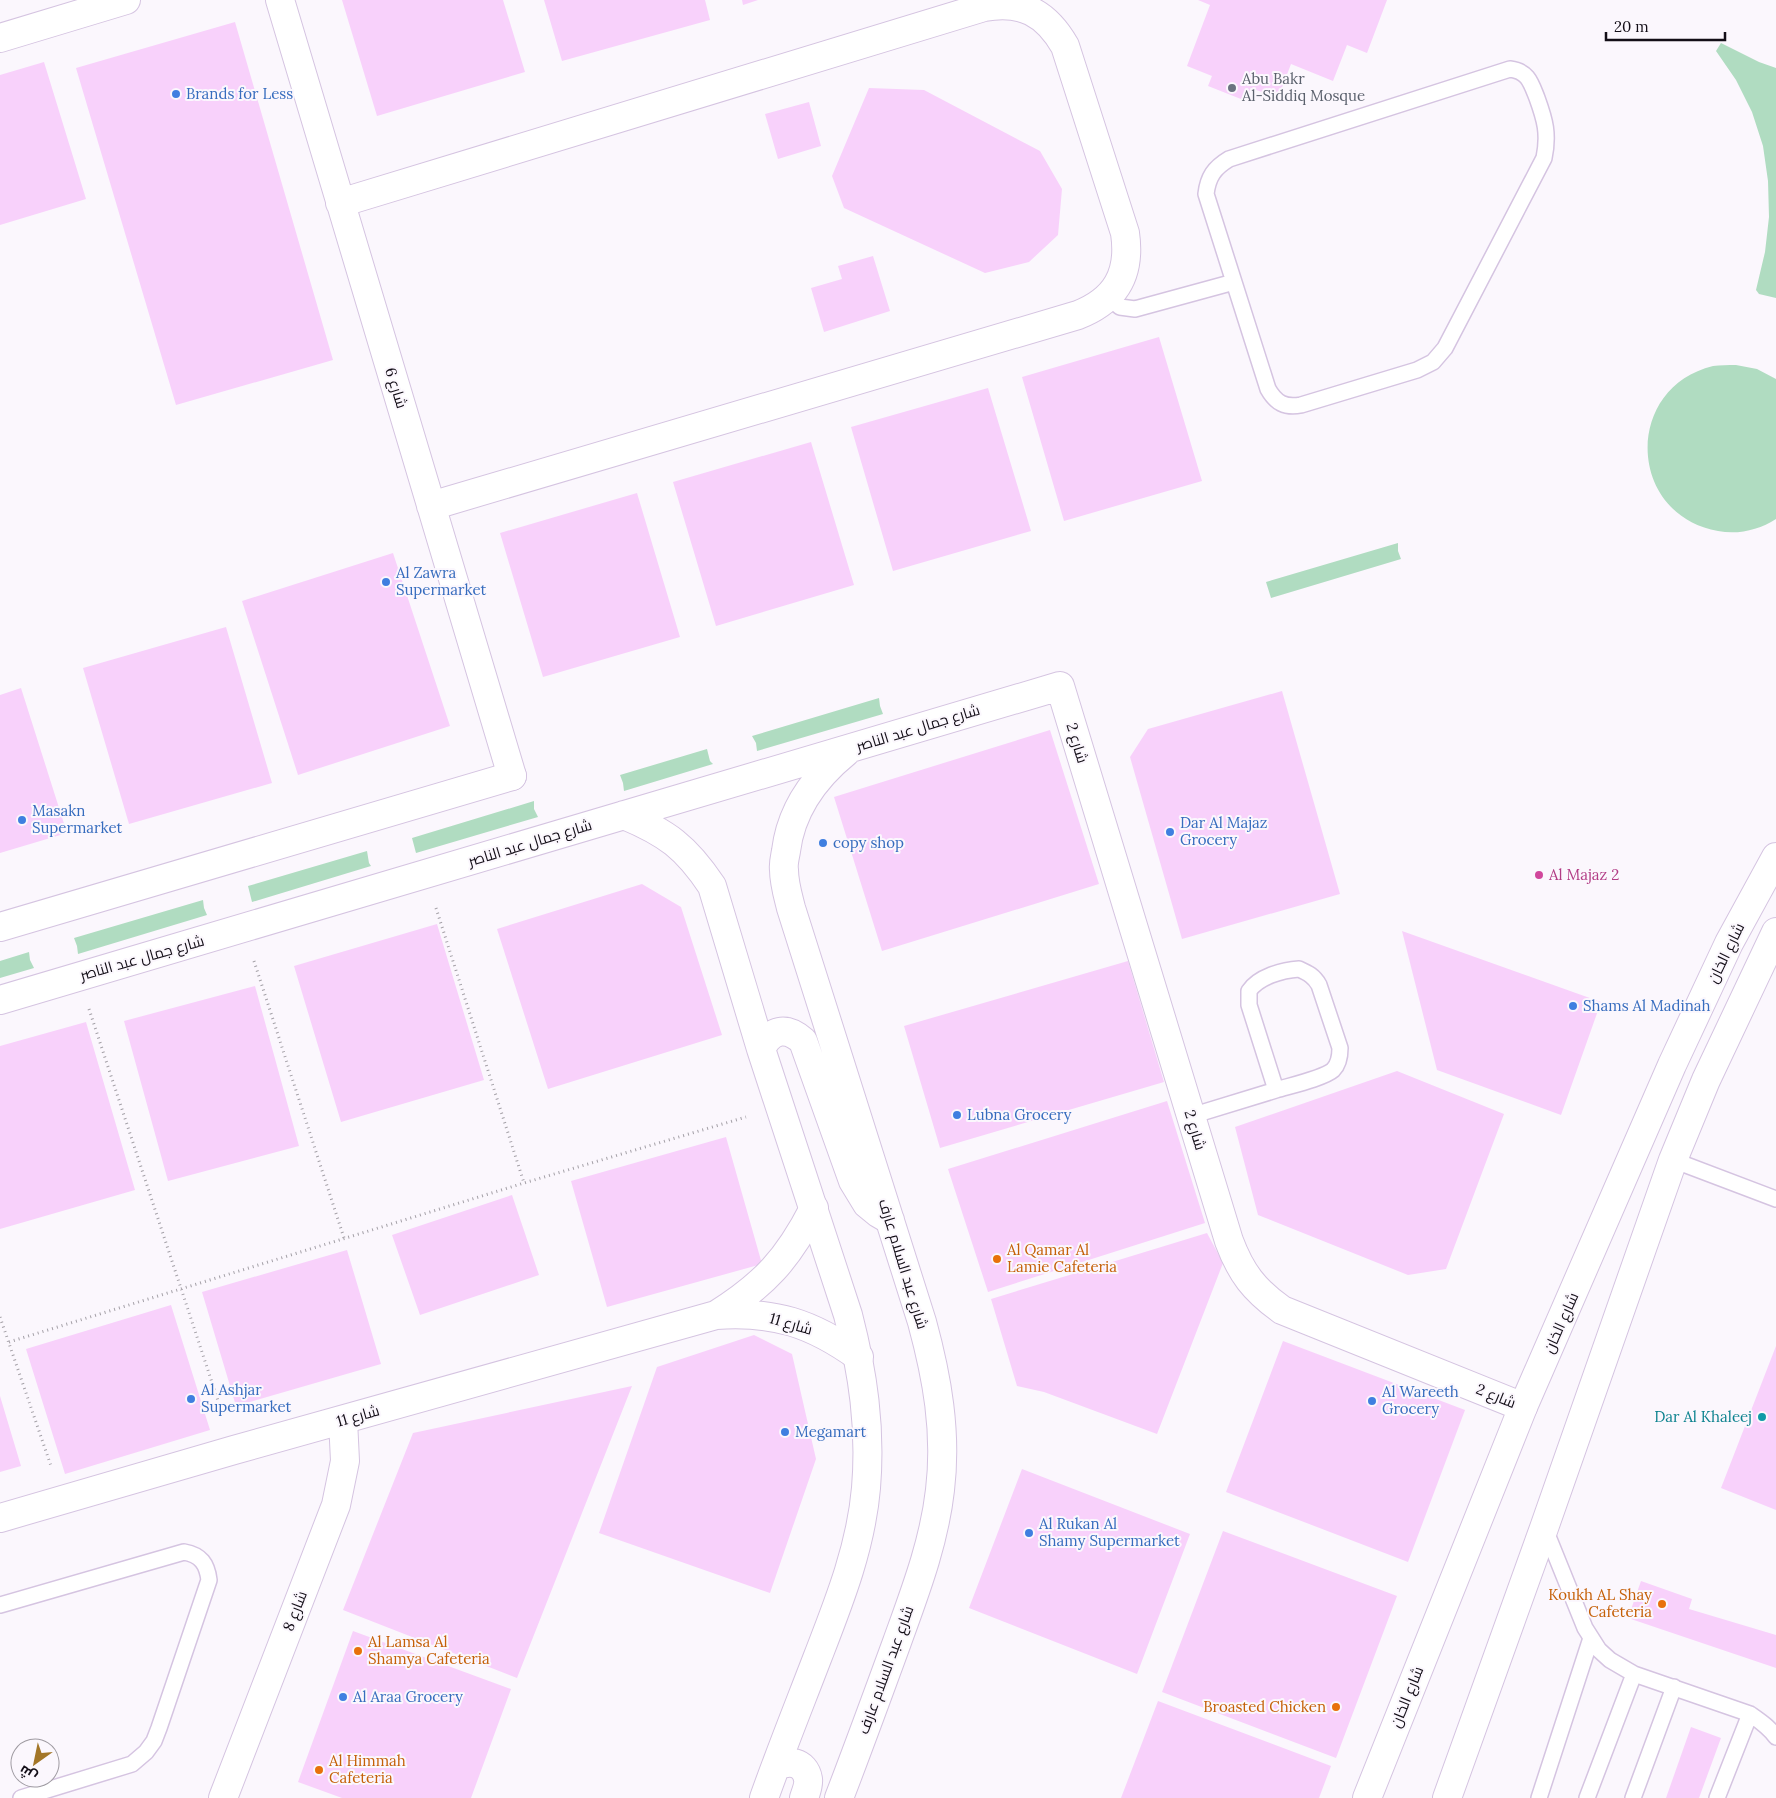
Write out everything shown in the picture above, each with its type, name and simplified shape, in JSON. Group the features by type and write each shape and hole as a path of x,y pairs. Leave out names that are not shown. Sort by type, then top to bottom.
{"street":[{"path":"0,38 126,0"},
{"name":"شارع 6","path":"0,927 512,776 280,0"},
{"path":"340,203 984,7 1000,4 1032,11 1046,20 1057,32 1068,54 1125,233 1128,250 1125,268 1118,284 1108,298 1094,308 1078,315 431,506"},
{"name":"شارع جمال عبد الناصر","path":"0,1000 1060,686"},
{"name":"شارع 2","path":"1060,686 1237,1262 1248,1280 1282,1310 1523,1406"},
{"name":"شارع عبد السلام عارف","path":"840,1798 923,1572 934,1531 940,1489 942,1447 940,1404 933,1362 922,1322 791,908 783,870 787,841 796,814 810,788 829,766 851,748"},
{"path":"624,816 652,826 677,843 697,864 712,886 761,1049 848,1315 859,1357 866,1401 868,1445 866,1489 859,1532 848,1575 764,1798"},
{"name":"شارع الخان","path":"1367,1798 1523,1406 1672,1065 1729,943 1776,857"},
{"path":"1447,1798 1544,1528 1672,1160 1706,1080 1776,932"},
{"path":"761,1049 766,1040 775,1033 785,1031 795,1034 803,1040 853,1181 868,1204 890,1220"},
{"name":"شارع 11","path":"716,1315 741,1300 764,1281 784,1259 800,1235 814,1208"},
{"name":"شارع 11","path":"0,1518 234,1450 716,1315 741,1314 792,1321 816,1330 838,1342 859,1357"},
{"name":"شارع 8","path":"223,1798 336,1505 345,1461 343,1420"},
{"path":"775,1768 782,1763 791,1762 800,1765 806,1772 808,1781 804,1798"}],"lane":[{"path":"1518,69 1529,78 1545,119 1547,145 1544,158 1450,340 1433,362 1417,370 1310,403 1293,407 1285,406 1278,402 1268,389 1234,282 1206,194 1207,184 1212,173 1219,165 1229,159 1503,70 1518,69"},
{"path":"1108,298 1120,307 1135,309 1234,282"},
{"path":"1191,1116 1276,1090 1324,1075 1332,1071 1340,1056 1340,1048 1319,985 1307,972 1299,969 1258,980 1249,991 1249,1005 1276,1090"},
{"path":"1672,1160 1776,1199"},
{"path":"1544,1528 1585,1628 1599,1650 1610,1660 1634,1674 1750,1714 1761,1721 1776,1737"},
{"path":"0,1604 174,1553 194,1554 203,1560 208,1569 209,1580 162,1720 154,1741 146,1752 132,1764 116,1770 21,1798"},
{"path":"1539,1798 1590,1638"},
{"path":"1587,1798 1634,1674"},
{"path":"1633,1798 1674,1687"},
{"path":"1717,1798 1750,1714"}],"path":[{"path":"425,875 524,1183"},
{"path":"243,928 344,1238"},
{"path":"79,977 234,1450"},
{"path":"8,1342 524,1183 780,1107"},
{"path":"0,1317 63,1500"}],"green space":[{"path":"1721,43 1759,62 1776,68 1776,298 1759,294 1756,290 1765,252 1769,217 1768,181 1763,146 1752,112 1736,80 1716,51"},
{"path":"1736,365 1757,369 1776,379 1776,519 1748,531 1726,532 1688,520 1666,502 1653,478 1648,451 1651,424 1663,399 1684,379 1713,366"},
{"path":"1398,543 1401,559 1271,598 1266,582"},
{"path":"879,698 883,714 757,751 756,743 752,736"},
{"path":"707,749 710,761 713,764 624,791 620,775"},
{"path":"534,801 534,809 538,817 416,853 412,838"},
{"path":"367,851 371,866 252,902 248,886"},
{"path":"203,900 207,915 78,954 74,938"},
{"path":"29,952 34,968 0,978 0,961"}],"building":[{"path":"342,0 503,0 525,72 377,116"},
{"path":"544,0 705,0 710,20 562,61"},
{"path":"742,0 758,0 743,5"},
{"path":"1198,0 1387,0 1367,53 1347,45 1333,81 1291,64 1278,98 1251,88 1246,101 1208,86 1212,76 1187,66 1210,5"},
{"path":"235,22 333,360 176,405 76,68"},
{"path":"44,62 86,199 0,225 0,75"},
{"path":"869,88 924,90 1040,151 1062,189 1058,235 1029,262 985,273 844,208 832,176"},
{"path":"809,102 821,146 778,159 765,114"},
{"path":"873,256 890,311 824,332 811,288 842,279 838,266"},
{"path":"1159,337 1202,481 1064,521 1022,377"},
{"path":"988,388 1031,531 893,571 851,427"},
{"path":"811,442 854,585 716,626 673,482"},
{"path":"637,493 680,637 543,677 500,533"},
{"path":"393,553 450,726 298,775 242,601"},
{"path":"226,627 272,783 129,824 83,668"},
{"path":"21,688 67,833 0,853 0,695"},
{"path":"1282,691 1340,894 1182,939 1130,757 1148,729"},
{"path":"1050,730 1099,884 882,951 834,797"},
{"path":"642,884 681,907 722,1035 548,1089 497,929"},
{"path":"437,924 484,1080 341,1122 294,966"},
{"path":"1402,931 1601,1002 1561,1115 1437,1070"},
{"path":"1128,961 1164,1082 940,1148 904,1026"},
{"path":"255,986 299,1146 168,1181 124,1021"},
{"path":"86,1022 135,1190 0,1229 0,1046"},
{"path":"1397,1071 1504,1114 1446,1269 1408,1275 1258,1215 1235,1127"},
{"path":"1167,1101 1205,1223 988,1292 948,1169"},
{"path":"726,1137 762,1264 607,1307 571,1181"},
{"path":"512,1195 539,1275 420,1315 392,1235"},
{"path":"1207,1233 1223,1263 1157,1434 1044,1392 1017,1386 991,1299"},
{"path":"347,1250 381,1364 236,1406 202,1292"},
{"path":"171,1305 210,1430 65,1474 26,1349"},
{"path":"754,1335 792,1354 816,1459 770,1593 599,1533 657,1367"},
{"path":"1283,1341 1465,1410 1408,1562 1226,1492"},
{"name":"Dar Al Khaleej","path":"1776,1346 1776,1510 1721,1488"},
{"path":"632,1386 517,1678 343,1610 413,1433"},
{"path":"0,1396 21,1466 0,1472"},
{"path":"1022,1469 1190,1534 1137,1674 969,1608"},
{"path":"1223,1531 1397,1596 1336,1758 1162,1692"},
{"path":"1641,1581 1692,1599 1689,1609 1776,1635 1776,1668 1628,1618"},
{"path":"353,1631 511,1689 471,1798 342,1798 298,1782"},
{"path":"1158,1701 1331,1766 1319,1798 1121,1798"},
{"path":"1691,1727 1721,1738 1699,1798 1666,1798"}],"place":[{"name":"Abu Bakr Al-Siddiq Mosque","path":"1232,88"},
{"name":"Brands for Less","path":"176,94"},
{"name":"Al Zawra Supermarket","path":"386,582"},
{"name":"Masakn Supermarket","path":"22,820"},
{"name":"Dar Al Majaz Grocery","path":"1170,832"},
{"name":"copy shop","path":"823,843"},
{"name":"Al Majaz 2","path":"1539,875"},
{"name":"Shams Al Madinah","path":"1573,1006"},
{"name":"Lubna Grocery","path":"957,1115"},
{"name":"Al Qamar Al Lamie Cafeteria","path":"997,1259"},
{"name":"Al Ashjar Supermarket","path":"191,1399"},
{"name":"Al Wareeth Grocery","path":"1372,1401"},
{"name":"Dar Al Khaleej","path":"1762,1417"},
{"name":"Megamart","path":"785,1432"},
{"name":"Al Rukan Al Shamy Supermarket","path":"1029,1533"},
{"name":"Koukh AL Shay Cafeteria","path":"1662,1604"},
{"name":"Al Lamsa Al Shamya Cafeteria","path":"358,1651"},
{"name":"Al Araa Grocery","path":"343,1697"},
{"name":"Broasted Chicken","path":"1336,1707"},
{"name":"Al Himmah Cafeteria","path":"319,1770"}]}
